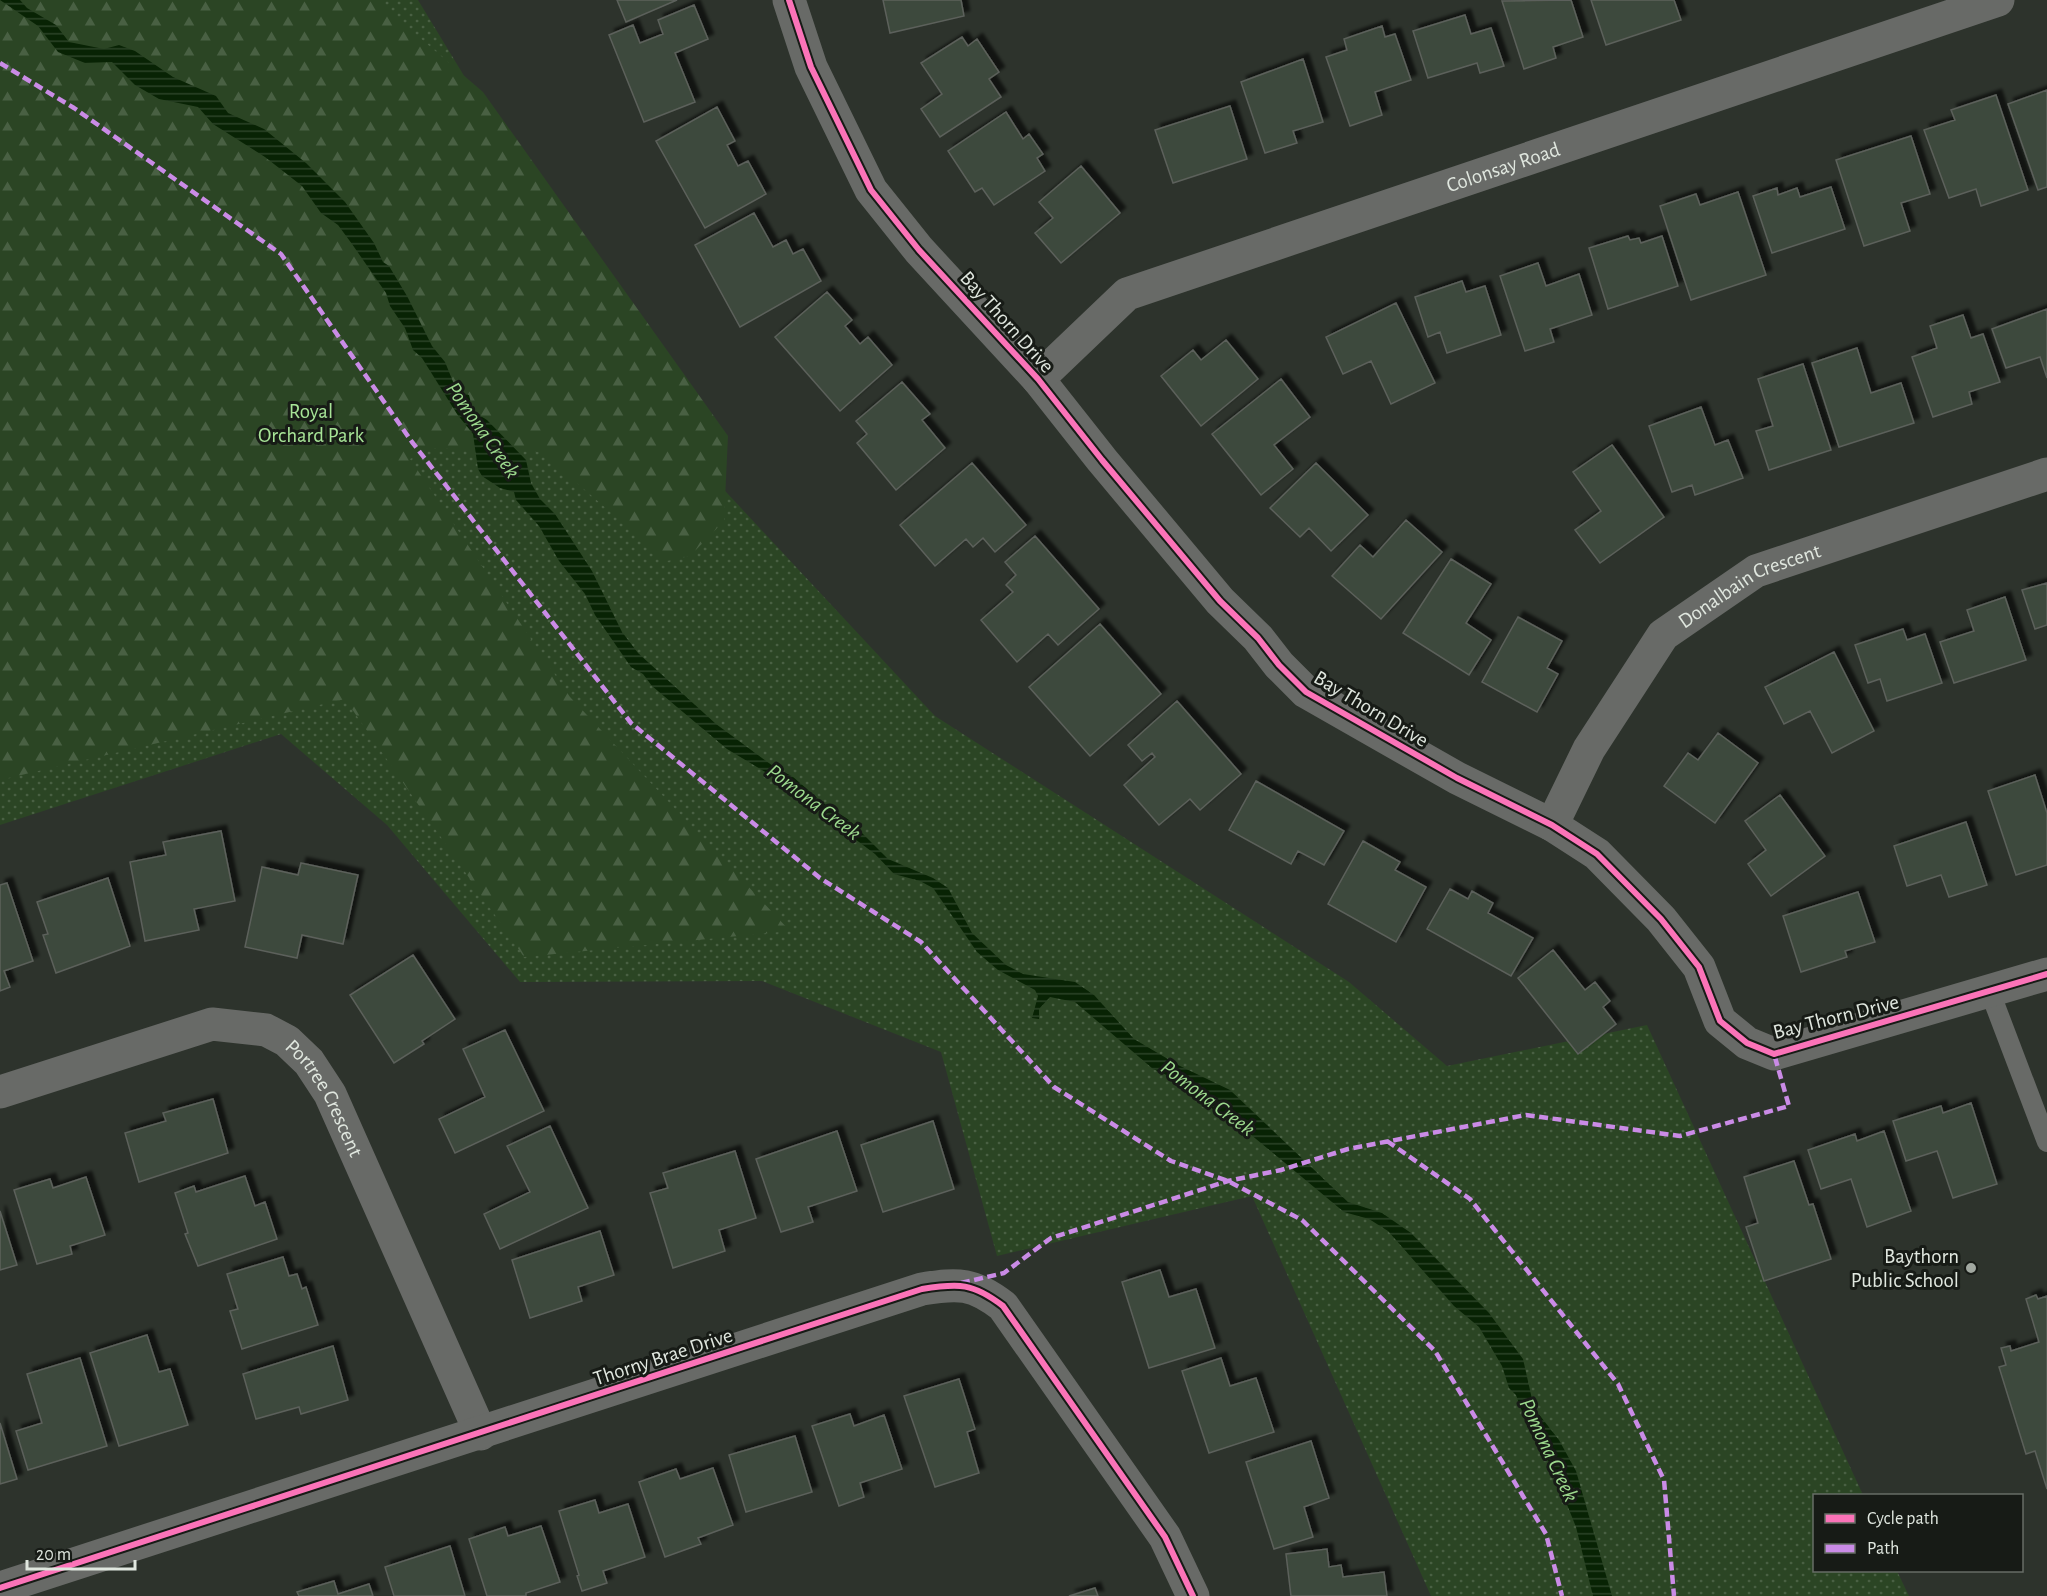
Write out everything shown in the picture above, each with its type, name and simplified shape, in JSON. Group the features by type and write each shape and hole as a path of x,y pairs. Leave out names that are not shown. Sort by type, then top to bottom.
{"street":[{"name":"Bay Thorn Drive","path":"789,0 811,67 871,190 919,250 1038,379 1102,460 1220,601 1306,692 1457,778 1552,825 1597,854 1661,919 1699,967 1720,1022 1747,1042 1774,1054 2047,974"},
{"name":"Colonsay Road","path":"1038,379 1127,294 1998,0"},
{"name":"Donalbain Crescent","path":"1552,825 1589,749 1664,635 1756,571 2047,474"},
{"name":"Portree Crescent","path":"0,1092 212,1024 266,1029 287,1041 309,1062 330,1094 481,1434"},
{"name":"Thorny Brae Drive","path":"0,1588 481,1434 922,1289 955,1284 982,1289 1003,1306 1165,1537 1193,1596"}],"lane":[{"path":"1990,992 2043,1119 2047,1142"}],"green space":[{"name":"Royal Orchard Park","path":"0,0 418,0 700,464 935,716 1349,982 1447,1066 1647,1025 1863,1494 1813,1494 1813,1572 1897,1572 1909,1596 1431,1596 1252,1196 997,1256 941,1052 762,981 520,982 387,825 281,734 0,825"},
{"path":"0,0 376,0 483,92 728,436 724,521 690,556 667,561 541,452 433,448 410,459 570,697 790,931 524,957 345,699 0,780"}],"water":[{"name":"Pomona Creek","path":"0,0 20,0 27,8 56,25 69,42 104,49 119,45 135,51 173,77 216,96 228,113 264,129 306,163 345,202 374,243 383,262 389,266 407,296 432,346 445,362 456,389 469,395 473,411 487,420 526,460 531,483 540,499 555,514 592,571 622,632 638,653 716,724 777,769 792,776 823,803 849,820 888,859 933,878 948,888 972,933 1006,965 1023,974 1075,982 1094,995 1134,1039 1178,1065 1230,1090 1348,1202 1382,1213 1411,1233 1489,1313 1523,1359 1534,1408 1559,1440 1576,1471 1612,1596 1593,1596 1576,1527 1551,1465 1528,1428 1516,1395 1509,1388 1502,1366 1479,1327 1454,1306 1388,1231 1369,1219 1344,1212 1238,1124 1217,1115 1198,1089 1153,1069 1075,1002 1050,997 1039,1009 1039,1019 1032,1018 1038,996 1035,990 998,970 977,952 933,888 920,881 894,874 875,854 847,833 842,823 791,794 772,776 727,749 652,686 643,674 631,667 595,615 585,594 559,561 539,526 516,500 514,492 500,488 482,476 478,469 473,434 457,414 422,358 413,350 405,328 390,306 386,293 338,225 321,213 302,186 265,157 213,124 198,107 159,99 135,85 112,62 85,63 58,52 38,26"}],"building":[{"path":"617,0 677,0 626,22"},
{"path":"883,0 961,0 964,16 890,33"},
{"path":"1571,0 1583,37 1553,47 1556,58 1524,69 1502,1"},
{"path":"1591,0 1674,0 1681,20 1606,45"},
{"path":"694,5 708,39 675,53 695,102 644,122 609,35 633,25 640,43 663,34 658,20"},
{"path":"1465,15 1471,34 1491,28 1504,66 1480,73 1477,63 1428,78 1413,31"},
{"path":"1382,26 1385,37 1395,34 1411,80 1375,92 1382,115 1350,126 1326,57 1347,50 1344,39"},
{"path":"962,37 968,46 977,39 999,72 989,79 1001,97 940,137 921,109 942,94 921,63"},
{"path":"1303,59 1323,122 1293,131 1297,143 1265,153 1241,82"},
{"path":"2047,90 2047,187 2038,190 2008,104"},
{"path":"1996,95 2028,190 1981,206 1976,189 1949,198 1924,130 1955,120 1951,110"},
{"path":"1230,106 1247,159 1173,183 1155,130"},
{"path":"717,107 735,141 727,145 738,166 748,161 766,194 705,228 656,141"},
{"path":"1006,112 1023,139 1029,134 1043,154 1037,158 1045,171 994,205 982,188 975,192 948,151"},
{"path":"1911,136 1930,194 1901,203 1910,231 1864,246 1836,160"},
{"path":"1081,166 1120,213 1061,263 1035,233 1053,218 1039,202"},
{"path":"1831,187 1845,229 1772,253 1753,196 1777,188 1778,195 1797,188 1800,197"},
{"path":"1738,192 1766,275 1691,300 1660,206 1696,194 1700,205"},
{"path":"754,213 773,247 786,240 793,254 803,249 821,281 740,327 695,245"},
{"path":"1628,236 1630,240 1639,238 1641,243 1662,236 1678,286 1608,309 1589,248"},
{"path":"1538,263 1546,286 1579,274 1592,315 1550,329 1554,342 1525,351 1500,276"},
{"path":"1462,281 1466,292 1485,286 1501,335 1447,353 1440,332 1428,337 1415,297"},
{"path":"827,292 852,320 845,326 860,344 868,337 892,365 840,411 775,337"},
{"path":"1396,303 1435,383 1391,404 1371,361 1343,374 1326,337"},
{"path":"2047,309 2047,378 2040,357 2006,368 1992,329"},
{"path":"1963,315 1971,338 1983,334 2000,382 1969,392 1972,404 1933,417 1912,357 1937,348 1930,326"},
{"path":"1226,340 1258,379 1201,426 1161,376 1193,350 1201,360"},
{"path":"1857,348 1871,393 1901,383 1914,423 1839,447 1812,363"},
{"path":"1803,364 1831,450 1769,470 1756,431 1773,426 1758,379"},
{"path":"1281,379 1310,417 1274,445 1293,469 1261,495 1212,434"},
{"path":"902,382 930,414 922,420 945,448 896,490 857,443 867,434 856,421"},
{"path":"1701,407 1715,445 1728,440 1743,478 1695,495 1692,485 1672,492 1649,426"},
{"path":"1612,445 1664,517 1600,563 1575,530 1601,511 1573,472"},
{"path":"972,463 1026,525 995,552 983,538 973,547 966,539 935,566 900,525"},
{"path":"1316,463 1368,515 1331,551 1309,528 1300,537 1270,508"},
{"path":"1406,520 1442,552 1381,619 1332,576 1360,545 1373,557"},
{"path":"1035,536 1099,609 1058,645 1048,634 1017,662 981,620 1013,592 1006,585 1016,575 1005,562"},
{"path":"1451,559 1491,584 1466,623 1491,640 1469,675 1403,633"},
{"path":"2047,583 2047,625 2035,629 2022,590"},
{"path":"2005,597 2026,660 1954,683 1940,642 1974,631 1967,610"},
{"path":"1518,617 1562,641 1547,668 1558,674 1537,712 1482,682"},
{"path":"1100,624 1161,694 1090,756 1029,687"},
{"path":"1903,629 1907,640 1925,634 1942,683 1887,701 1880,679 1868,683 1855,645"},
{"path":"1834,652 1874,731 1832,753 1810,711 1784,724 1765,687"},
{"path":"1177,701 1241,774 1200,810 1190,799 1159,825 1124,785 1155,757 1152,753 1142,761 1128,745"},
{"path":"1718,733 1758,763 1715,823 1664,786 1688,753 1698,760"},
{"path":"2035,775 2047,813 2047,865 2016,875 1988,791"},
{"path":"1256,781 1344,831 1324,865 1298,851 1291,864 1229,830"},
{"path":"1780,795 1825,856 1771,896 1748,864 1766,850 1745,821"},
{"path":"1966,822 1987,885 1949,897 1941,875 1907,886 1894,846"},
{"path":"221,831 235,901 194,909 199,930 145,941 130,862 166,855 163,842"},
{"path":"1363,841 1400,862 1395,870 1426,887 1396,942 1328,904"},
{"path":"301,863 358,875 343,944 302,935 297,958 245,947 262,867 298,875"},
{"path":"108,878 130,946 56,973 43,935 48,934 37,902"},
{"path":"7,883 33,961 4,971 10,987 0,991 0,885"},
{"path":"1450,889 1468,899 1472,891 1493,903 1488,913 1533,938 1511,976 1427,929"},
{"path":"1858,892 1875,942 1845,951 1847,957 1801,972 1783,916"},
{"path":"1553,950 1585,990 1595,982 1610,1001 1603,1007 1616,1024 1578,1054 1518,978"},
{"path":"413,955 455,1019 422,1041 424,1044 394,1063 350,995"},
{"path":"505,1030 544,1111 455,1153 439,1119 485,1097 463,1049"},
{"path":"213,1099 228,1153 139,1182 125,1133 166,1121 163,1113"},
{"path":"1971,1103 1997,1184 1953,1198 1937,1151 1906,1161 1893,1121 1941,1106 1943,1113"},
{"path":"933,1121 954,1189 883,1212 861,1145"},
{"path":"550,1126 588,1208 500,1249 484,1214 530,1192 507,1146"},
{"path":"837,1131 857,1191 808,1207 813,1222 781,1232 756,1159"},
{"path":"1884,1131 1911,1211 1867,1227 1851,1179 1821,1189 1808,1150 1855,1134 1857,1141"},
{"path":"735,1151 756,1218 719,1230 725,1251 673,1268 650,1193 668,1188 663,1173"},
{"path":"1794,1161 1809,1205 1813,1204 1831,1259 1764,1281 1746,1227 1758,1223 1744,1177"},
{"path":"245,1176 255,1206 265,1202 277,1239 198,1266 185,1234 188,1233 175,1193 194,1186 196,1192"},
{"path":"86,1177 105,1235 70,1246 72,1254 37,1264 14,1190 50,1179 53,1188"},
{"path":"0,1211 17,1265 0,1270"},
{"path":"600,1231 614,1275 578,1287 582,1301 530,1318 512,1260"},
{"path":"283,1257 289,1276 297,1274 302,1289 306,1287 318,1325 242,1349 230,1311 238,1309 227,1274"},
{"path":"1160,1270 1169,1297 1196,1289 1215,1348 1149,1368 1122,1282"},
{"path":"2036,1295 2038,1299 2047,1296 2047,1489 2035,1451 2026,1454 1999,1367 2006,1365 2001,1348 2010,1346 2011,1351 2039,1342 2026,1299"},
{"path":"147,1335 159,1372 170,1369 188,1425 119,1446 90,1353"},
{"path":"333,1346 348,1400 301,1414 299,1407 256,1419 243,1374"},
{"path":"80,1358 107,1446 28,1470 16,1431 42,1423 27,1374"},
{"path":"1221,1358 1230,1386 1256,1378 1274,1432 1209,1453 1182,1371"},
{"path":"959,1379 975,1429 967,1432 979,1473 935,1487 904,1396"},
{"path":"850,1414 854,1426 884,1415 902,1469 860,1483 864,1497 839,1506 812,1426"},
{"path":"0,1423 17,1479 0,1484"},
{"path":"795,1436 812,1492 746,1512 729,1455"},
{"path":"1311,1441 1329,1498 1304,1507 1313,1537 1274,1549 1246,1462"},
{"path":"713,1468 733,1525 698,1538 701,1544 665,1557 639,1482 676,1469 680,1479"},
{"path":"595,1500 599,1513 628,1504 645,1557 603,1571 607,1583 582,1591 559,1511"},
{"path":"541,1526 560,1582 526,1593 526,1596 487,1596 469,1539 505,1527 508,1536"},
{"path":"450,1546 465,1596 394,1596 385,1567"},
{"path":"1327,1549 1329,1567 1341,1565 1343,1577 1384,1572 1387,1596 1291,1596 1286,1554"},
{"path":"334,1581 338,1594 369,1584 373,1596 299,1596 297,1592"},
{"path":"1095,1588 1098,1596 1069,1596"}],"marked path":[{"path":"0,63 74,108 281,254 412,442 631,723 820,878 921,942 1054,1087 1171,1161 1228,1181 1302,1220 1435,1351 1546,1534 1562,1596"},
{"path":"961,1283 1004,1273 1051,1238 1228,1181 1281,1170 1348,1149 1526,1115 1680,1136 1789,1106 1774,1054"},
{"path":"1387,1141 1470,1199 1618,1384 1664,1480 1674,1596"}],"cycle path":[{"path":"789,0 811,67 871,190 919,250 1038,379 1102,460 1220,601 1258,638 1279,665 1306,692 1457,778 1552,825 1597,854 1661,919 1699,967 1720,1021 1747,1043 1774,1054 2047,974"},
{"path":"0,1588 922,1289 956,1286 974,1289 1003,1306 1165,1537 1193,1596"}],"place":[{"name":"Baythorn Public School","path":"1971,1268"}]}
